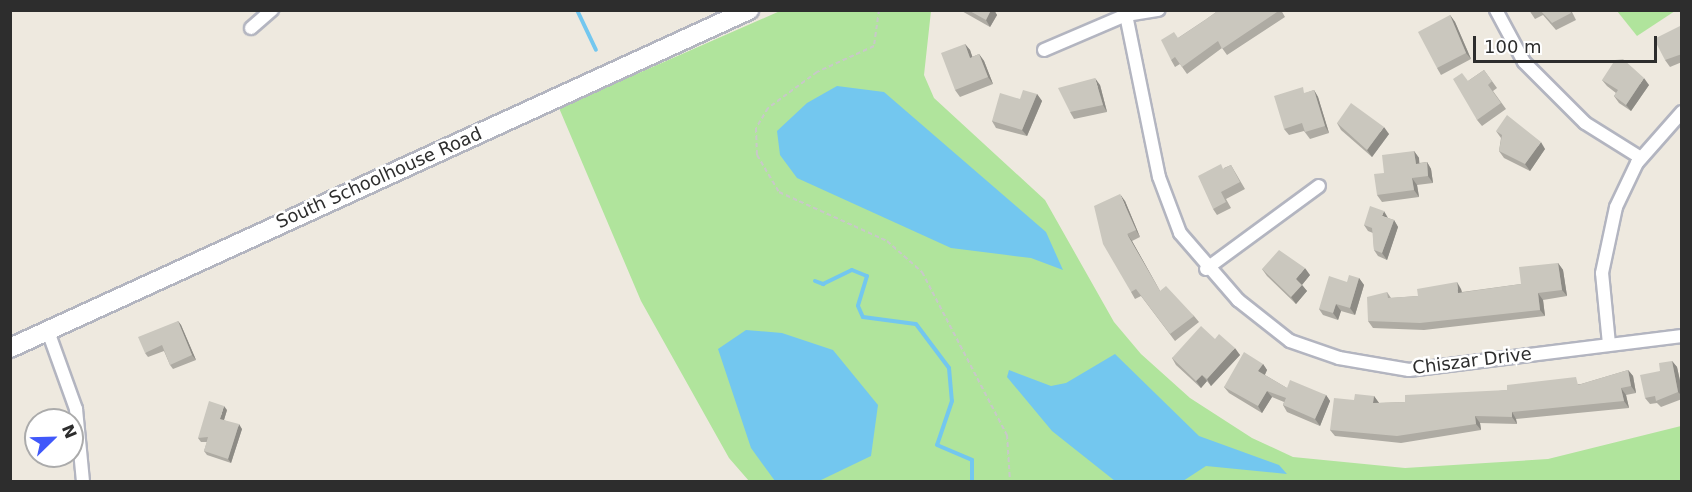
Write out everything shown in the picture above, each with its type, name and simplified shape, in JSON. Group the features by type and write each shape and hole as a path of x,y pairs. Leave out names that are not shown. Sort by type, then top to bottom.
{"street":[{"path":"251,28 272,10"},
{"name":"South Schoolhouse Road","path":"10,348 49,334 301,212 749,10"},
{"path":"1044,50 1125,13 1159,10"},
{"path":"1496,10 1524,62 1585,123 1641,158"},
{"name":"Chiszar Drive","path":"1125,13 1160,177 1180,233 1206,269 1290,341 1339,358 1409,370 1682,336"},
{"path":"1609,344 1602,306 1605,243 1616,207 1641,158 1682,112"},
{"path":"1206,269 1319,186"},
{"path":"49,334 76,409 83,482"}],"path":[{"path":"879,10 874,46 817,72 768,108 756,128 757,154 771,182 790,200 887,241 922,272 1000,419 1010,482"}],"green space":[{"path":"780,11 931,11 924,75 934,98 1045,200 1114,322 1141,354 1190,398 1252,438 1293,457 1405,468 1548,459 1681,426 1681,481 749,481 729,458 641,301 559,108"},
{"path":"1617,11 1675,11 1637,36"}],"water":[{"path":"837,86 884,92 1046,232 1063,270 1031,258 951,248 797,178 780,155 777,131 807,103"},
{"path":"746,330 782,333 833,350 878,405 871,456 819,481 775,481 751,448 718,349"},
{"path":"1115,354 1199,436 1279,465 1287,474 1206,466 1183,481 1115,481 1052,431 1007,377 1009,370 1051,386 1066,383"}],"building":[{"path":"968,10 991,10 986,20"},
{"path":"1219,10 1280,10 1222,49 1218,41 1182,67 1175,57 1171,60 1161,40 1174,32 1178,38"},
{"path":"1540,10 1570,10 1571,13 1552,23"},
{"path":"1450,15 1466,53 1437,68 1418,32"},
{"path":"1682,25 1682,54 1665,60 1654,39"},
{"path":"965,44 970,58 979,54 988,77 955,90 941,53"},
{"path":"1623,59 1644,78 1626,105 1614,96 1618,90 1602,80 1615,60"},
{"path":"1484,70 1492,81 1488,85 1501,103 1477,120 1453,79 1462,73 1468,81"},
{"path":"1095,78 1103,105 1070,112 1058,88"},
{"path":"1303,87 1304,93 1314,90 1325,126 1305,132 1302,123 1284,129 1274,96"},
{"path":"1023,90 1037,94 1022,130 992,121 1000,93 1020,99"},
{"path":"1351,103 1384,127 1367,150 1337,123"},
{"path":"1507,115 1541,142 1525,164 1499,151 1502,135 1496,131"},
{"path":"1414,151 1416,164 1427,162 1428,176 1412,178 1414,190 1377,195 1374,174 1384,173 1382,155"},
{"path":"1221,164 1223,169 1231,165 1240,182 1221,192 1226,202 1213,209 1198,176"},
{"path":"1120,194 1136,230 1127,234 1160,291 1166,286 1194,316 1170,334 1136,289 1131,292 1103,244 1094,206"},
{"path":"1370,206 1384,211 1382,216 1394,220 1382,253 1374,250 1372,228 1364,225"},
{"path":"1279,250 1305,268 1296,279 1302,285 1291,297 1262,269"},
{"path":"1558,263 1562,290 1538,293 1540,310 1420,323 1368,321 1367,297 1387,292 1388,298 1418,296 1417,289 1457,282 1458,293 1521,284 1519,267"},
{"path":"1349,275 1359,278 1350,308 1336,304 1333,313 1319,309 1329,276 1347,282"},
{"path":"178,321 192,355 170,365 162,345 145,353 138,337"},
{"path":"1201,326 1215,339 1219,334 1235,348 1207,379 1202,375 1196,381 1172,358"},
{"path":"1244,352 1263,364 1258,371 1287,388 1290,380 1326,395 1315,419 1283,405 1286,398 1267,391 1258,406 1224,387"},
{"path":"1672,361 1678,392 1656,401 1655,396 1645,398 1640,375 1660,371 1659,363"},
{"path":"1628,370 1631,386 1621,388 1624,401 1512,412 1512,417 1475,416 1476,424 1397,436 1330,430 1334,398 1354,400 1355,394 1374,396 1373,403 1405,402 1405,395 1507,390 1507,385 1576,377 1578,385"},
{"path":"209,401 224,406 220,419 239,424 228,459 204,451 208,437 198,438"}],"waterway":[{"path":"577,10 596,50"},
{"path":"815,281 823,284 852,270 867,276 858,306 863,317 916,324 949,368 952,401 937,445 972,460 972,482"},
{"path":"1349,482 1386,482"},
{"path":"1391,482 1397,482"}]}
